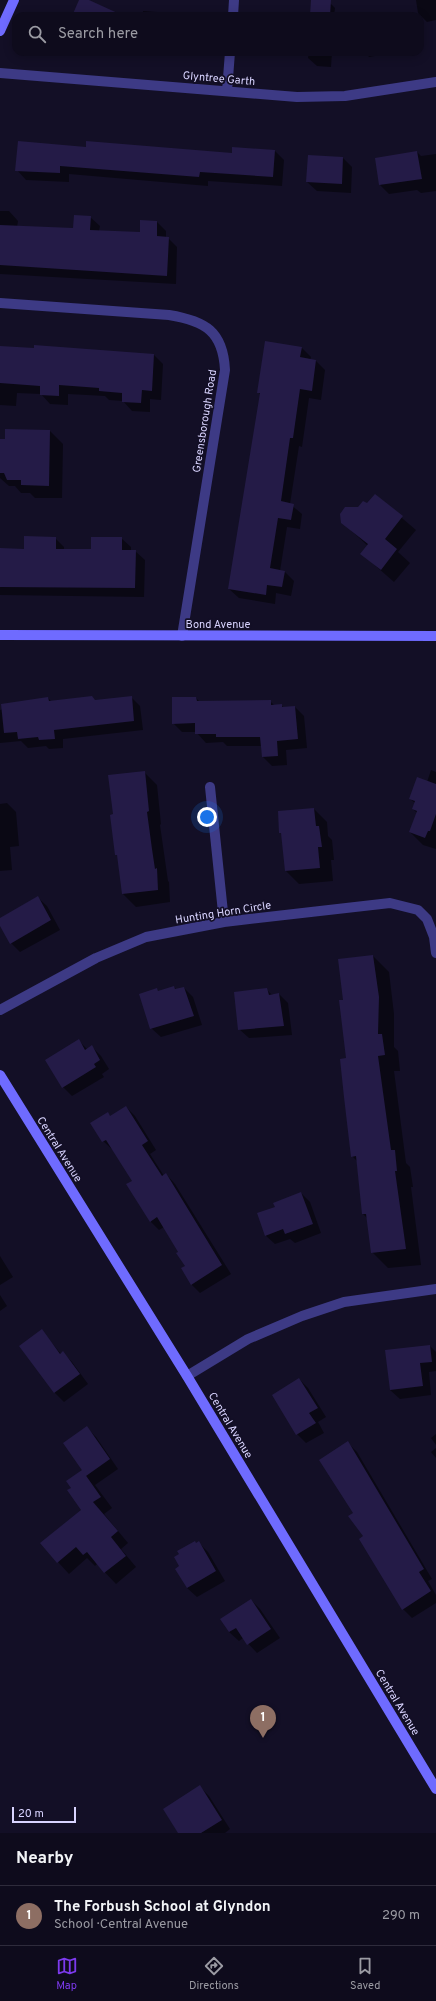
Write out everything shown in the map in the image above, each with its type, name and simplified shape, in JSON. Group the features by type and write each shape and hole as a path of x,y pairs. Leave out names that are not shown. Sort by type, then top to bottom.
{"main road":[{"path":"0,31 14,0"},
{"name":"Bond Avenue","path":"0,636 436,636"},
{"name":"Central Avenue","path":"0,1076 187,1376 436,1789"}],"street":[{"path":"233,12 234,0"},
{"path":"227,91 230,56"},
{"name":"Glyntree Garth","path":"0,73 297,97 345,96 436,82"},
{"name":"Greensborough Road","path":"0,303 169,315 188,319 204,325 218,339 224,354 224,370 182,636"},
{"path":"210,786 224,922"},
{"name":"Hunting Horn Circle","path":"0,1010 96,958 146,937 224,922 390,903 418,910 427,919 434,936 436,953"},
{"path":"187,1376 248,1339 302,1316 344,1302 436,1289"}],"building":[{"path":"79,0 89,0 115,12 74,12"},
{"path":"311,0 331,0 330,12 310,12"},
{"path":"18,141 86,147 86,141 232,153 232,147 275,150 273,177 200,172 199,177 60,166 60,173 15,171"},
{"path":"417,151 422,179 379,185 375,158"},
{"path":"308,155 343,157 342,184 306,182"},
{"path":"74,215 91,216 90,230 140,232 140,220 157,221 157,236 169,237 167,276 0,265 0,225 73,228"},
{"path":"265,341 302,347 300,357 316,360 312,391 300,389 293,438 290,438 281,501 294,504 291,520 278,518 270,568 285,571 282,587 267,585 266,595 228,589 260,393 257,393"},
{"path":"34,345 154,354 152,391 142,390 141,403 122,402 122,393 99,391 99,388 59,385 59,396 40,395 40,386 0,383 0,346 34,348"},
{"path":"5,429 50,430 49,486 21,485 21,480 7,480 4,473 0,473 0,439 5,439"},
{"path":"375,494 403,516 385,539 397,549 381,570 360,554 368,544 341,523 340,514 345,507 358,507 363,501 367,503"},
{"path":"24,536 56,537 56,549 91,549 91,537 122,537 122,550 136,550 135,588 0,587 0,548 24,549"},
{"path":"92,696 95,700 132,696 134,721 54,730 55,739 39,740 38,737 18,739 17,732 4,733 1,704 48,697 49,701"},
{"path":"172,697 196,697 197,701 271,700 271,705 282,704 282,707 295,706 298,739 277,741 278,756 262,757 260,737 216,737 216,734 195,734 195,723 172,724"},
{"path":"145,771 149,811 147,812 155,869 157,868 158,890 122,894 110,815 113,814 108,775"},
{"path":"417,777 436,784 436,814 430,831 428,831 425,838 409,832 417,811 412,809 415,801 409,799"},
{"path":"314,808 316,826 319,826 322,847 318,847 320,868 285,871 281,833 279,833 278,811"},
{"path":"38,896 51,920 10,944 0,926 0,918"},
{"path":"373,955 379,997 378,1034 382,1034 385,1055 378,1056 391,1150 395,1150 397,1171 395,1171 406,1249 371,1253 366,1214 362,1214 356,1156 351,1157 344,1097 340,1059 346,1058 339,1000 343,1000 338,959"},
{"path":"174,986 175,989 184,987 194,1016 150,1029 139,994 157,988 158,991"},
{"path":"267,988 269,995 279,993 284,1026 238,1030 234,992"},
{"path":"79,1039 85,1050 92,1045 100,1060 94,1064 96,1067 62,1088 45,1060"},
{"path":"126,1106 148,1141 142,1145 162,1176 166,1173 222,1265 191,1285 181,1268 185,1266 176,1253 178,1252 157,1217 150,1222 126,1184 132,1181 106,1140 102,1142 90,1123 108,1112 110,1116"},
{"path":"301,1192 313,1224 285,1234 283,1229 265,1236 257,1213 275,1207 273,1203"},
{"path":"42,1329 60,1354 63,1351 80,1374 54,1393 19,1346"},
{"path":"430,1345 432,1362 420,1363 423,1386 390,1390 385,1350"},
{"path":"299,1378 318,1408 309,1413 316,1423 296,1435 272,1395"},
{"path":"87,1426 110,1459 86,1476 63,1443"},
{"path":"348,1441 424,1569 419,1572 431,1591 402,1610 359,1539 363,1536 348,1516 353,1513 319,1460"},
{"path":"82,1470 101,1497 93,1502 118,1531 111,1537 126,1556 104,1573 87,1552 83,1555 76,1547 57,1563 40,1543 81,1510 67,1490 71,1488 66,1481"},
{"path":"195,1541 196,1543 199,1541 216,1571 187,1588 175,1569 179,1566 174,1557 179,1554 177,1551"},
{"path":"251,1599 271,1629 247,1645 236,1628 229,1632 220,1619"},
{"path":"200,1785 222,1820 201,1833 178,1833 163,1809"}],"place":[{"name":"The Forbush School at Glyndon","path":"263,1738"}]}
